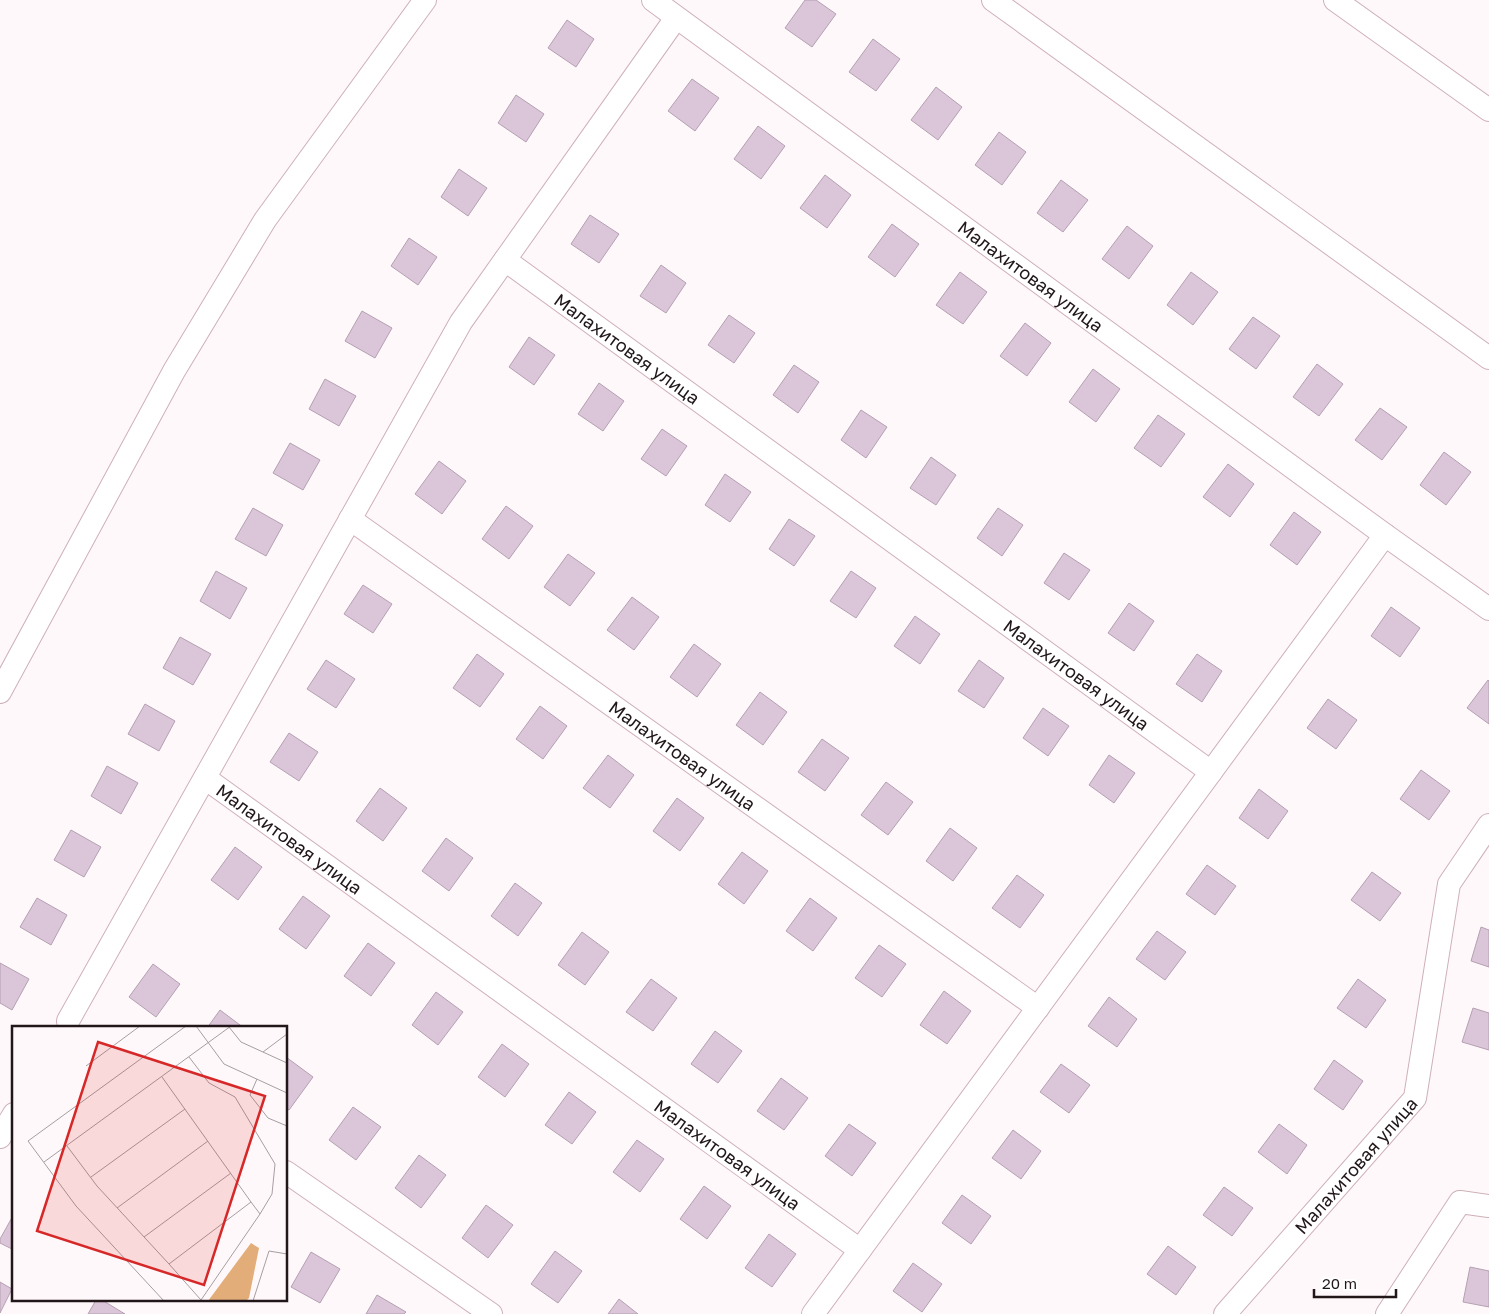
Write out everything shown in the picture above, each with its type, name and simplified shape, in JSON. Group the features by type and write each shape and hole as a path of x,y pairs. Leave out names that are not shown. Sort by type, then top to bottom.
{"street":[{"path":"0,692 174,371 264,220 425,0"},
{"name":"Малахитовая улица","path":"653,0 1489,609"},
{"path":"993,0 1489,358"},
{"path":"1335,0 1489,110"},
{"name":"Малахитовая улица","path":"70,1025 205,778 461,322 676,18"},
{"name":"Малахитовая улица","path":"505,260 1211,772"},
{"name":"Малахитовая улица","path":"350,518 1038,1008"},
{"path":"813,1314 1385,535"},
{"name":"Малахитовая улица","path":"205,778 860,1250"},
{"name":"Малахитовая улица","path":"1225,1314 1415,1098 1449,884 1489,825"},
{"path":"0,1137 12,1117"},
{"path":"288,1173 491,1314"},
{"path":"1387,1314 1460,1202 1489,1206"}],"building":[{"path":"805,0 816,0 836,14 812,47 785,28"},
{"path":"567,20 594,39 576,67 548,48"},
{"path":"873,39 900,59 876,91 849,72"},
{"path":"692,79 719,98 695,131 668,111"},
{"path":"936,87 962,107 938,140 911,120"},
{"path":"516,95 544,114 526,142 498,123"},
{"path":"758,126 785,146 761,179 734,159"},
{"path":"999,132 1026,152 1002,185 975,165"},
{"path":"459,169 487,188 468,216 441,197"},
{"path":"825,175 851,195 827,228 800,208"},
{"path":"1061,180 1088,200 1063,232 1037,213"},
{"path":"590,215 619,234 599,263 571,244"},
{"path":"892,224 919,244 895,277 868,257"},
{"path":"1127,226 1153,246 1129,279 1102,259"},
{"path":"409,238 437,257 418,285 391,266"},
{"path":"661,265 686,283 666,313 640,296"},
{"path":"960,272 987,292 963,324 936,305"},
{"path":"1191,272 1218,292 1193,325 1167,305"},
{"path":"362,311 392,328 375,358 345,341"},
{"path":"729,315 755,333 734,363 708,345"},
{"path":"1253,317 1280,336 1256,369 1229,349"},
{"path":"1025,323 1051,343 1027,376 1000,356"},
{"path":"529,337 555,355 534,385 509,367"},
{"path":"1317,364 1343,384 1319,416 1293,397"},
{"path":"794,365 819,382 798,413 773,395"},
{"path":"1093,369 1120,389 1096,422 1069,402"},
{"path":"325,379 356,396 339,426 309,409"},
{"path":"599,383 624,401 603,431 578,414"},
{"path":"1380,408 1407,427 1382,460 1355,440"},
{"path":"861,410 887,427 866,458 841,440"},
{"path":"1158,415 1185,434 1161,467 1134,448"},
{"path":"662,429 687,446 666,476 641,459"},
{"path":"290,443 320,460 303,490 273,473"},
{"path":"1444,452 1471,472 1446,505 1420,485"},
{"path":"931,457 956,475 936,505 910,488"},
{"path":"439,461 466,481 442,514 415,494"},
{"path":"1228,464 1254,484 1230,517 1203,497"},
{"path":"725,474 751,492 730,522 705,505"},
{"path":"506,506 533,526 509,559 482,539"},
{"path":"253,508 283,525 266,556 235,539"},
{"path":"998,508 1023,525 1002,556 977,538"},
{"path":"1294,512 1321,532 1297,565 1270,545"},
{"path":"789,519 815,536 794,566 769,549"},
{"path":"1064,553 1090,570 1069,600 1044,583"},
{"path":"568,554 595,573 570,606 544,587"},
{"path":"216,571 247,588 230,619 200,601"},
{"path":"851,571 876,588 856,618 830,601"},
{"path":"363,585 392,604 373,633 344,614"},
{"path":"632,597 659,617 634,650 607,630"},
{"path":"1129,603 1154,621 1134,651 1108,633"},
{"path":"1391,607 1420,628 1400,657 1371,636"},
{"path":"915,616 940,634 920,664 894,646"},
{"path":"180,637 211,654 193,685 163,668"},
{"path":"694,644 721,664 697,697 670,677"},
{"path":"477,654 504,674 480,707 453,688"},
{"path":"1197,654 1222,671 1202,702 1176,684"},
{"path":"326,660 355,679 336,708 307,689"},
{"path":"979,660 1004,678 984,708 958,691"},
{"path":"1489,681 1489,724 1467,708"},
{"path":"760,692 787,712 763,745 736,725"},
{"path":"1328,699 1357,720 1336,749 1307,728"},
{"path":"145,704 175,721 159,751 128,734"},
{"path":"540,706 567,726 543,759 516,739"},
{"path":"1043,708 1069,726 1048,756 1023,738"},
{"path":"289,733 318,752 299,781 270,762"},
{"path":"822,739 849,758 825,791 798,772"},
{"path":"608,755 634,775 610,808 583,788"},
{"path":"1109,755 1135,773 1114,803 1089,785"},
{"path":"107,766 138,783 121,814 91,796"},
{"path":"1421,770 1450,791 1429,820 1400,799"},
{"path":"886,782 913,802 888,835 861,815"},
{"path":"380,788 407,808 383,841 356,821"},
{"path":"1259,789 1288,811 1268,839 1239,818"},
{"path":"677,798 704,818 680,851 653,831"},
{"path":"950,828 977,848 953,881 926,861"},
{"path":"71,830 101,847 84,877 54,860"},
{"path":"446,838 473,858 449,891 422,871"},
{"path":"235,847 262,867 238,900 211,880"},
{"path":"742,852 768,871 744,904 718,884"},
{"path":"1207,865 1236,886 1215,915 1186,894"},
{"path":"1372,872 1401,893 1380,921 1351,900"},
{"path":"1017,875 1044,895 1020,928 992,908"},
{"path":"515,883 542,903 518,936 491,916"},
{"path":"303,896 330,916 306,949 279,929"},
{"path":"37,898 67,915 51,945 20,927"},
{"path":"810,898 837,918 813,951 786,931"},
{"path":"1481,927 1489,930 1489,967 1471,961"},
{"path":"1157,931 1186,952 1165,980 1136,959"},
{"path":"582,932 609,952 585,985 558,965"},
{"path":"368,943 395,963 371,996 344,976"},
{"path":"879,945 906,964 882,997 855,978"},
{"path":"0,963 29,979 12,1010 0,1003"},
{"path":"153,964 180,984 156,1017 129,997"},
{"path":"651,979 677,998 653,1031 626,1012"},
{"path":"1358,979 1386,1000 1366,1028 1337,1008"},
{"path":"944,991 971,1011 947,1044 920,1025"},
{"path":"436,992 463,1012 438,1045 412,1025"},
{"path":"1109,997 1137,1019 1117,1047 1088,1026"},
{"path":"1473,1008 1489,1013 1489,1050 1462,1042"},
{"path":"220,1010 241,1026 208,1026"},
{"path":"715,1031 742,1051 718,1083 691,1064"},
{"path":"502,1044 529,1064 505,1097 478,1077"},
{"path":"288,1058 313,1077 288,1109"},
{"path":"1334,1060 1363,1081 1343,1110 1314,1089"},
{"path":"1061,1064 1090,1085 1069,1113 1040,1092"},
{"path":"781,1078 808,1098 784,1130 757,1111"},
{"path":"569,1092 596,1112 572,1144 545,1125"},
{"path":"353,1107 381,1127 356,1160 329,1140"},
{"path":"849,1124 876,1143 852,1176 825,1156"},
{"path":"1279,1124 1307,1145 1287,1174 1258,1152"},
{"path":"1013,1130 1041,1151 1021,1179 992,1158"},
{"path":"637,1140 664,1159 640,1192 613,1172"},
{"path":"419,1155 446,1175 421,1208 395,1188"},
{"path":"704,1186 731,1206 707,1239 680,1219"},
{"path":"1224,1187 1253,1208 1232,1236 1203,1215"},
{"path":"962,1195 991,1216 971,1244 942,1223"},
{"path":"486,1205 513,1225 488,1258 462,1238"},
{"path":"12,1218 12,1249 0,1243 0,1239"},
{"path":"769,1234 796,1254 772,1287 745,1268"},
{"path":"1168,1246 1196,1267 1176,1295 1147,1274"},
{"path":"555,1251 582,1271 558,1303 531,1284"},
{"path":"311,1252 340,1269 320,1303 291,1287"},
{"path":"913,1263 942,1284 922,1312 893,1291"},
{"path":"1470,1267 1489,1271 1489,1307 1463,1302"},
{"path":"0,1282 12,1289 0,1313"},
{"path":"377,1295 406,1312 404,1314 366,1314"},
{"path":"619,1299 638,1314 608,1314"},
{"path":"95,1302 105,1302 125,1314 88,1314"}]}
